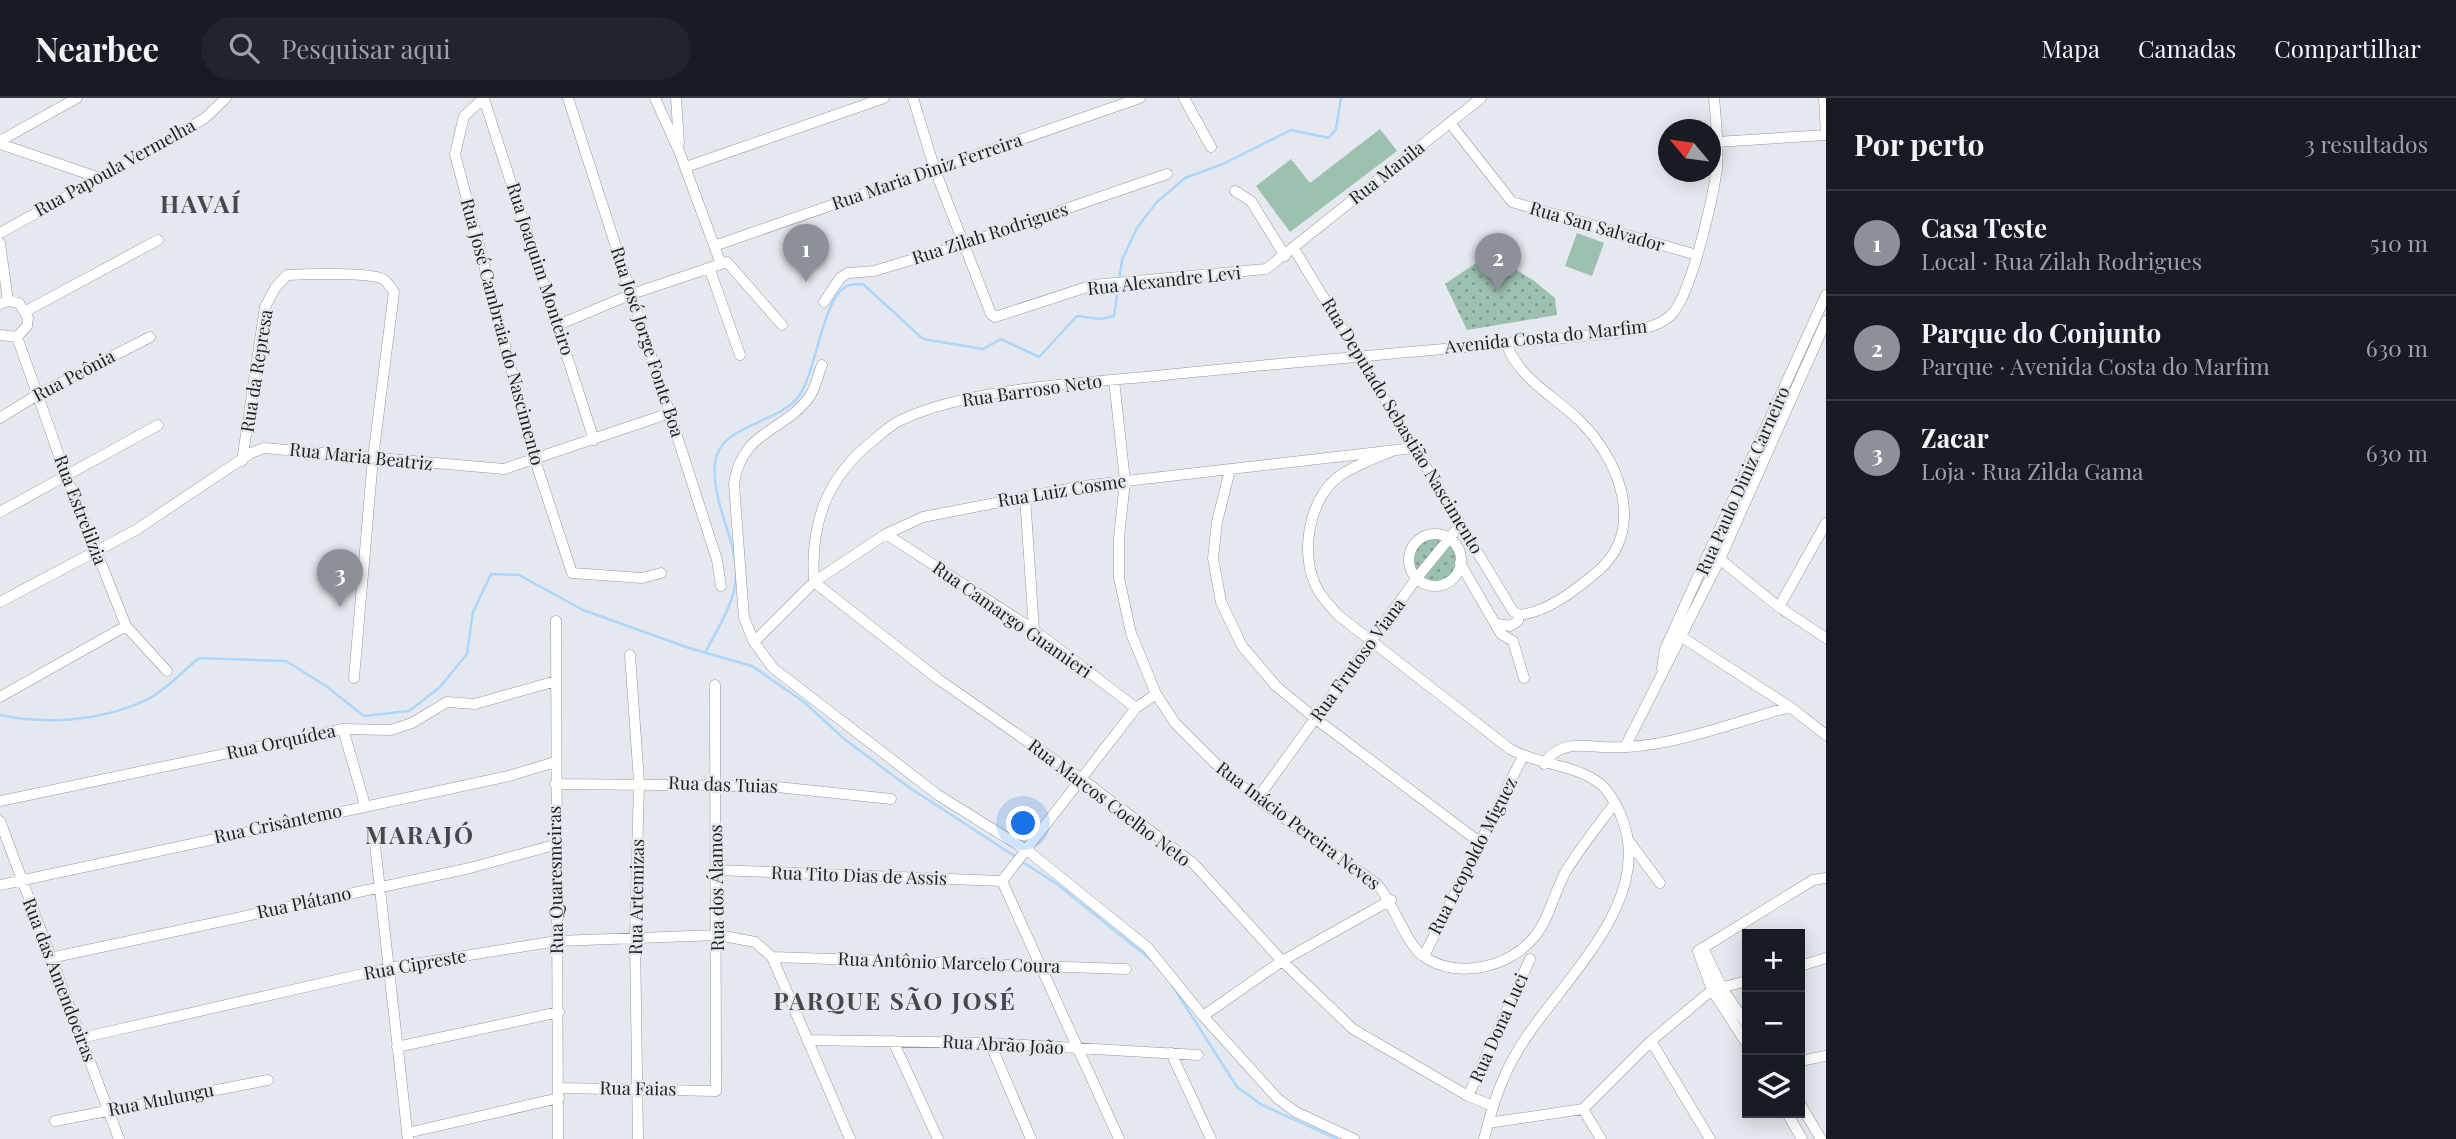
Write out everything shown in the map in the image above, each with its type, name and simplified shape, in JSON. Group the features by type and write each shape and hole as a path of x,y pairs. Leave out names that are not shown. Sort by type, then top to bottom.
{"street":[{"path":"0,143 77,98"},
{"name":"Rua Papoula Vermelha","path":"0,233 205,118 226,98"},
{"name":"Rua José Jorge Fonte Boa","path":"568,98 717,560 721,586"},
{"path":"655,98 679,150 714,246 724,263 782,325"},
{"path":"676,98 679,150"},
{"path":"685,167 884,98"},
{"path":"913,98 935,170 964,244"},
{"name":"Rua Maria Diniz Ferreira","path":"714,246 1140,98"},
{"path":"1184,98 1211,147"},
{"name":"Rua Manila","path":"1293,247 1481,98"},
{"name":"Avenida Costa do Marfim","path":"1714,98 1715,119"},
{"path":"1721,142 1826,135 1824,98"},
{"name":"Rua Joaquim Monteiro","path":"484,99 594,440"},
{"name":"Rua José Cambraia do Nascimento","path":"484,99 464,116 455,153 535,460 572,573 642,579 661,573"},
{"name":"Rua San Salvador","path":"1450,123 1512,202 1697,256"},
{"path":"0,143 100,178"},
{"name":"Rua Zilah Rodrigues","path":"824,302 840,278 848,273 876,271 964,244 1167,174"},
{"name":"Avenida Costa do Marfim","path":"1360,355 1615,333 1656,325 1672,314 1683,299 1697,256 1714,182"},
{"path":"1235,191 1251,201 1284,256"},
{"path":"26,311 158,240"},
{"path":"0,243 4,302 19,303 26,311 27,326 17,337 0,335"},
{"name":"Rua Alexandre Levi","path":"964,244 991,314 996,317 1093,285 1258,271 1284,256 1293,247"},
{"name":"Rua Deputado Sebastião Nascimento","path":"1293,247 1516,614"},
{"path":"558,325 632,294 710,270 724,263"},
{"path":"710,270 740,355"},
{"name":"Rua da Represa","path":"242,461 265,307 287,275 313,273 376,277 387,281 394,292 373,458"},
{"name":"Rua Paulo Diniz Carneiro","path":"1773,430 1826,295"},
{"name":"Rua Paulo Diniz Carneiro","path":"1625,747 1826,321"},
{"name":"Rua Estrelilzia","path":"17,337 66,475 127,626 167,671"},
{"name":"Rua Peônia","path":"0,418 37,395 150,337"},
{"path":"1506,343 1522,372 1582,422 1621,486 1625,504 1625,519 1613,558 1575,591 1535,611 1516,614"},
{"name":"Rua Barroso Neto","path":"814,582 812,549 820,512 837,478 863,448 899,420 963,399 1114,380 1360,355"},
{"path":"822,365 810,395 790,415 754,440 736,468 734,484 744,618 754,642 773,668 938,795 1027,853 1147,947 1203,1016 1278,1099 1296,1112 1354,1139"},
{"name":"Rua Inácio Pereira Neves","path":"1114,380 1125,481 1119,538 1119,578 1131,633 1156,694 1183,731 1214,763 1257,799 1377,884 1391,900 1411,942 1423,956"},
{"name":"Rua Maria Beatriz","path":"0,602 136,530 264,448 504,468 535,460 670,412"},
{"path":"0,512 158,425"},
{"name":"Rua Luiz Cosme","path":"754,642 814,582 886,534 923,517 1025,496 1125,481 1414,448"},
{"path":"1392,451 1339,476 1328,486 1316,510 1309,538 1308,558 1317,588 1338,615 1523,756 1587,776 1600,783 1615,803 1628,840 1660,883"},
{"path":"354,678 373,458"},
{"path":"1230,470 1217,522 1213,558 1221,602 1242,646 1276,686 1482,844"},
{"path":"1025,496 1034,630"},
{"path":"1779,607 1826,523"},
{"name":"Rua Frutoso Viana","path":"1257,799 1416,579 1461,524"},
{"name":"Rua Camargo Guamieri","path":"886,534 1034,630 1136,708"},
{"path":"1448,538 1428,535 1413,545 1409,568 1416,579 1436,587 1448,583 1456,575 1460,563"},
{"name":"Rua Deputado Sebastião Nascimento","path":"1448,538 1455,545 1460,563 1498,624 1501,634 1513,641 1524,678"},
{"path":"1715,556 1779,607 1826,638"},
{"name":"Rua Marcos Coelho Neto","path":"814,582 938,679 1083,780 1194,864 1282,961 1353,1030 1468,1096 1493,1106"},
{"path":"1498,624 1510,626 1516,614"},
{"path":"1513,641 1518,631 1516,614"},
{"name":"Rua Quaresmeiras","path":"556,621 558,1139"},
{"path":"0,697 127,626"},
{"path":"1678,635 1790,707 1826,735"},
{"name":"Rua Artemizas","path":"630,655 639,782 635,939 638,1139"},
{"name":"Rua Orquídea","path":"0,801 343,729 391,730 412,723 447,702 475,704 556,681"},
{"name":"Rua dos Álamos","path":"715,685 718,935 716,1091"},
{"path":"1119,1139 1039,964 1006,878 1136,708 1156,694"},
{"path":"1544,764 1554,753 1572,745 1625,747 1653,744 1790,707"},
{"path":"343,729 365,805"},
{"name":"Rua Leopoldo Miguez","path":"1423,956 1482,844 1523,756"},
{"name":"Rua Crisântemo","path":"0,885 509,776 555,762"},
{"name":"Rua das Tuias","path":"555,784 639,782 793,788 891,799"},
{"path":"1423,956 1446,967 1474,970 1495,963 1535,937 1566,873 1615,803"},
{"name":"Rua das Amendoeiras","path":"0,821 119,1139"},
{"path":"1484,1139 1493,1106 1513,1058 1602,934 1622,893 1628,862 1628,840"},
{"name":"Rua Plátano","path":"50,958 470,868 558,844"},
{"path":"375,845 408,1136"},
{"name":"Rua Tito Dias de Assis","path":"716,870 1006,878"},
{"path":"1742,1035 1700,950 1813,880 1826,878"},
{"path":"1203,1016 1282,961 1391,900"},
{"name":"Rua Cipreste","path":"81,1038 389,968 557,941 718,935 755,942 772,957"},
{"path":"772,957 850,1139"},
{"name":"Rua Antônio Marcelo Coura","path":"772,957 1126,969"},
{"path":"1805,964 1826,958"},
{"name":"Rua Dona Luci","path":"1468,1096 1530,959"},
{"path":"1488,1123 1583,1109 1651,1041 1717,989 1742,982"},
{"path":"1717,989 1742,1019"},
{"path":"397,1047 559,1012"},
{"name":"Rua Abrão João","path":"807,1040 990,1043 1198,1055"},
{"path":"893,1041 938,1139"},
{"path":"1651,1041 1710,1139"},
{"path":"990,1043 1031,1139"},
{"path":"1171,1053 1211,1139"},
{"path":"1805,1060 1826,1056"},
{"name":"Rua Mulungu","path":"55,1121 268,1080"},
{"name":"Rua Faias","path":"408,1136 559,1093 639,1088 716,1091"},
{"path":"1583,1109 1601,1139"},
{"path":"1805,1112 1821,1139"},
{"path":"1790,1118 1802,1139"}],"green space":[{"path":"1380,129 1397,151 1290,232 1256,186 1291,159 1310,183"},
{"path":"1577,233 1604,243 1592,276 1565,266"},
{"path":"1489,254 1533,280 1555,298 1557,315 1467,330 1445,284"},
{"path":"1435,534 1445,536 1453,542 1459,550 1459,570 1453,578 1445,584 1435,586 1425,584 1417,578 1411,570 1409,560 1411,550 1417,542 1425,536"}],"waterway":[{"path":"706,651 729,606 736,577 733,548 720,506 715,478 715,463 719,450 738,432 778,413 799,396 810,371 826,319 839,293 849,285 863,284 923,339 983,349 1001,339 1039,357 1077,316 1101,319 1114,316 1122,260 1137,228 1156,203 1185,178 1223,164 1291,130 1329,138 1336,129 1341,98"},
{"path":"0,715 56,720 113,712 155,695 199,658 286,661 326,686 364,716 409,711 439,688 467,654 473,612 491,574 519,575 583,610 689,648 752,666 804,702 843,738 907,786 1016,857"},
{"path":"1021,861 1057,884 1155,963"},
{"path":"1172,985 1237,1087 1262,1105 1337,1139"}],"place":[{"name":"Casa Teste","path":"806,282"},
{"name":"Parque do Conjunto","path":"1498,291"},
{"name":"Zacar","path":"340,607"}],"district":[{"name":"HAVAÍ","path":"201,205"},
{"name":"MARAJÓ","path":"420,836"},
{"name":"PARQUE SÃO JOSÉ","path":"895,1002"}]}
